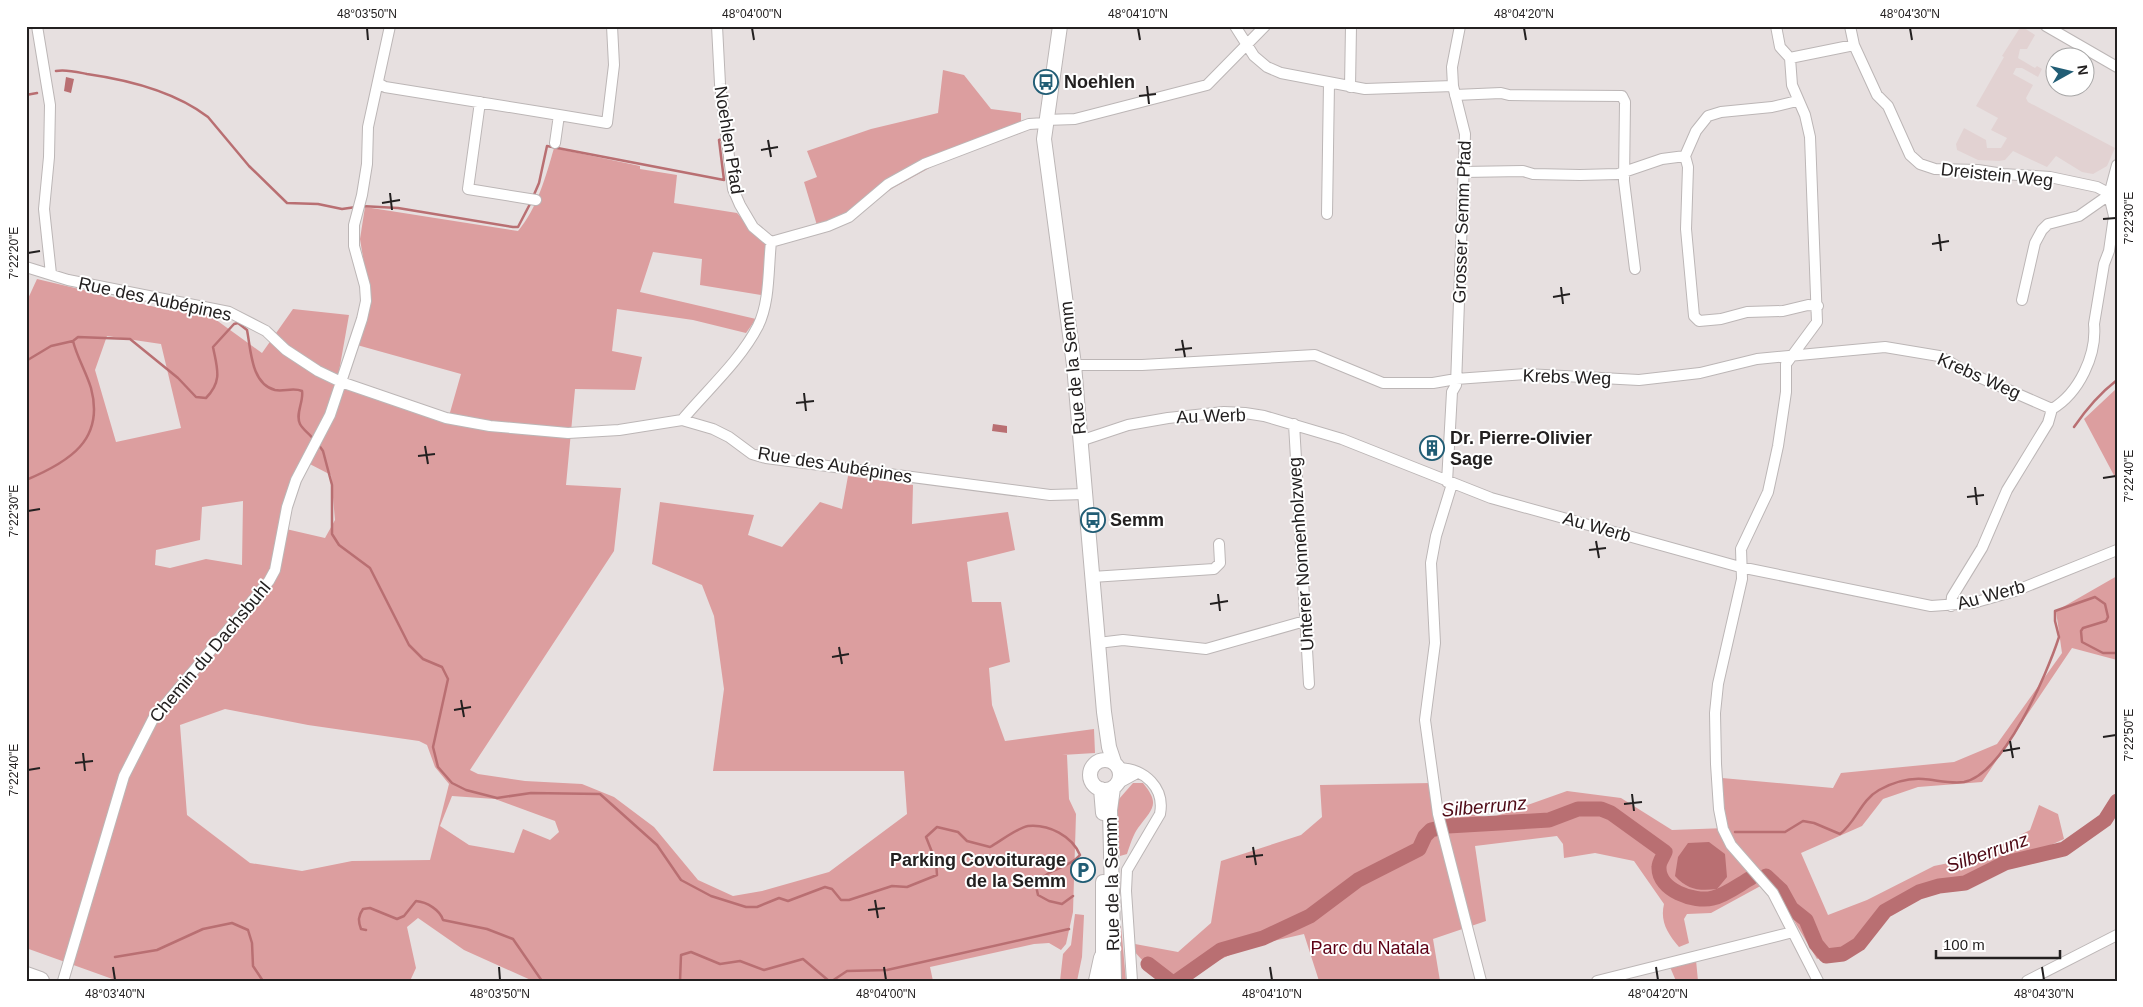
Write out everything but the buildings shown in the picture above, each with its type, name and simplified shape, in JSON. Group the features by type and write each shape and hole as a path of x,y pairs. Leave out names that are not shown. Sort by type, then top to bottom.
{"highway":[{"path":"1098,981 1103,958"},
{"path":"26,976 40,981"}],"main road":[{"name":"Rue de la Semm","path":"1060,26 1045,122 1046,167 1074,365 1104,712 1111,764"},
{"path":"1111,764 1120,776 1110,787 1094,784 1091,776 1092,768 1111,764"},
{"name":"Rue de la Semm","path":"1104,981 1104,813 1110,787"},
{"name":"Rue de la Semm","path":"1110,787 1114,981"}],"street":[{"path":"37,26 50,105 49,156 44,210 51,274"},
{"name":"Chemin du Dachsbuhl","path":"62,981 74,950 124,776 132,758 153,719 273,576 287,507 296,480 319,440 341,382 366,301 365,286 354,246 354,225 362,195 367,164 368,128 390,26"},
{"path":"378,83 385,86 607,123 614,65 612,26"},
{"name":"Noehlen Pfad","path":"716,26 720,84 733,189 740,206 753,227 771,242"},
{"path":"1235,26 1254,56 1267,67 1281,73 1329,83 1365,89 1454,91 1509,95 1622,96 1625,102 1624,172 1634,269"},
{"path":"682,420 736,359 758,326 764,307 771,242 804,235 848,217 888,184 924,164 1029,124 1076,119 1207,85 1265,26"},
{"path":"1350,86 1351,26"},
{"name":"Grosser Semm Pfad","path":"1460,26 1452,67 1454,91 1465,134 1456,379 1452,392 1450,483 1431,563 1435,643 1425,720 1443,836 1481,981"},
{"path":"1776,26 1780,47 1790,58 1792,85 1797,101 1806,115 1810,138 1818,306 1817,322 1786,364 1783,417 1768,492 1742,549 1740,567 1742,579 1739,598 1718,684 1715,713 1719,809 1723,829 1732,845 1772,893 1818,981"},
{"name":"Dreistein Weg","path":"1850,26 1854,45 1878,95 1888,106 1910,155 1920,164 1935,169 1978,170 2003,174 2050,177 2097,187 2113,196"},
{"path":"2046,26 2117,67"},
{"path":"1790,58 1854,45"},
{"path":"1327,214 1329,83"},
{"path":"1797,101 1772,107 1721,112 1708,116 1696,131 1685,156 1688,167 1686,229 1694,316 1699,321 1707,321 1747,312 1783,311 1808,305 1818,306"},
{"path":"480,102 468,189 536,200"},
{"path":"555,143 559,115"},
{"path":"1463,172 1522,171 1533,174 1580,175 1624,172 1662,159 1685,156"},
{"path":"1951,606 1952,597 1992,529 2011,483 2048,423 2052,409 2059,405 2085,373 2090,361 2095,335 2095,317 2114,216 2113,196 2117,165"},
{"path":"2022,300 2035,243 2042,230 2048,224 2079,216 2113,196"},
{"name":"Rue des Aubépines","path":"26,268 68,280 229,312 266,331 286,350 318,371 341,382 446,418 508,428 560,432 619,430 682,420 712,429 729,437 752,454 766,458 1050,495 1085,494"},
{"name":"Krebs Weg","path":"1074,365 1142,365 1315,354 1383,383 1433,383 1456,379 1526,374 1639,380 1700,373 1757,359 1885,347 1939,356 1965,371 2052,409"},
{"name":"Au Werb","path":"1080,441 1128,425 1224,412 1264,416 1371,449 1450,483 1491,498 1740,567 1931,606 1973,603 2015,591 2117,550"},
{"name":"Unterer Nonnenholzweg","path":"1294,424 1309,684"},
{"path":"1092,577 1214,569 1220,563 1219,544"},
{"path":"1098,642 1123,640 1206,649 1305,621"},
{"path":"1111,764 1148,776 1157,786 1161,806 1160,814 1127,870 1126,891 1132,981"},
{"path":"1110,787 1138,773"},
{"path":"1597,981 1793,932"},
{"path":"2027,981 2117,935"}],"shaded area":[{"path":"2021,26 2035,35 2027,49 2020,49 2018,58 2035,68 2037,66 2042,69 2038,77 2022,68 2016,68 2013,74 2033,85 2026,98 2028,102 2115,148 2107,166 2093,174 2082,172 2056,156 2047,167 2013,151 2005,160 1999,161 1978,160 1957,150 1956,144 1964,128 1986,140 1987,148 2001,148 2007,138 1991,130 1998,118 1976,106 2004,57 2002,56"},
{"path":"66,77 74,79 71,93 64,91"},
{"path":"993,424 1007,426 1007,433 992,431"},
{"path":"1709,842 1725,854 1727,877 1717,889 1705,890 1689,887 1675,876 1678,857 1688,843"}],"green space":[{"path":"943,70 964,75 991,109 1021,113 1021,133 944,160 893,188 837,226 819,232 804,182 817,177 807,151 871,129 938,113"},
{"path":"554,148 640,166 640,169 677,175 674,203 737,213 769,246 767,296 700,285 702,259 653,252 640,292 756,319 746,333 693,320 617,309 612,351 642,357 635,390 575,389 566,485 621,488 614,551 470,770 478,774 525,781 582,784 614,797 654,827 698,880 733,896 762,891 829,872 907,814 904,771 713,771 724,689 714,616 702,585 652,564 660,502 754,515 748,535 782,547 820,502 842,509 848,476 913,485 912,524 1008,512 1015,550 967,562 972,602 1001,602 1010,662 989,668 992,705 1005,741 1094,729 1095,753 1062,755 1067,755 1069,799 1076,814 1073,912 1066,944 1061,950 1049,943 1034,944 930,967 933,981 533,981 464,950 418,918 407,927 416,968 410,981 118,981 26,948 26,303 37,279 155,307 208,314 262,353 293,309 349,315 338,377 449,416 461,374 357,345 370,300 360,239 365,207 518,231 531,213 536,202","holes":["107,336 161,344 181,428 116,442 95,370","302,460 331,475 335,520 325,538 286,529","243,501 242,565 206,559 170,568 155,565 156,550 200,540 202,507","225,709 308,725 419,741 427,745 435,767 449,784 430,860 352,861 302,871 250,863 187,815 180,725","452,796 495,799 555,821 559,832 550,840 523,829 514,853 469,845 440,826"]},
{"path":"2117,388 2117,481 2084,419"},
{"name":"Parc du Natala","path":"2117,576 2117,660 2072,648 1982,782 1918,787 1883,799 1862,826 1801,853 1828,915 1867,900 1934,866 1978,857 2030,830 2039,805 2058,814 2064,839 1965,884 1895,899 1868,935 1817,959 1787,909 1766,883 1711,913 1687,914 1684,919 1689,943 1679,947 1666,927 1663,916 1664,904 1634,861 1595,853 1564,858 1563,844 1557,836 1475,846 1486,921 1433,939 1440,981 1319,981 1304,934 1247,947 1217,961 1188,981 1161,981 1133,950 1135,944 1178,952 1211,923 1221,861 1301,835 1322,817 1320,785 1431,783 1442,809 1491,818 1567,791 1621,798 1672,830 1726,828 1722,778 1833,788 1841,773 1954,762 1997,744 2062,653 2056,611"},
{"path":"1133,783 1143,783 1149,790 1153,802 1150,811 1132,840 1127,854 1120,856 1115,812 1119,799"},
{"path":"1075,914 1084,915 1082,957 1077,981 1060,981 1063,954 1071,945"},
{"path":"1119,926 1121,926 1126,981 1121,981"},
{"path":"1696,960 1698,981 1676,981 1670,967"}],"waterway":[{"path":"56,71 72,71 135,83 181,100 208,117 249,166 287,203 318,204 342,209 356,207"},
{"path":"26,95 37,93"},
{"path":"533,197 539,183 547,146 724,180 719,140 725,138"},
{"path":"361,206 398,208 518,227 531,202"},
{"path":"26,480 69,457 80,447 88,435 93,422 94,406 91,388 73,341 78,337 130,339 178,378 196,397 206,398 217,380 213,347 234,324 238,323 247,330 251,356 261,381 267,387 275,390 295,389 302,391 299,420 301,426 314,440"},
{"path":"26,361 51,346 73,341"},
{"path":"2074,427 2094,402 2117,380"},
{"path":"318,444 323,451 332,485 332,534 339,545 370,568 409,645 423,659 442,667 448,679 433,747 438,767 452,783 466,790 497,798 531,793 600,794 657,845 681,880 711,896 746,907 757,907 779,898 788,901 825,887 832,889 841,900 849,900 892,886 907,887 937,875 936,862 926,837 937,827 958,832 967,841 990,847 1024,827 1036,826 1052,829 1066,837 1080,855 1069,864 1046,875 1036,886 1038,895 1049,901 1062,904 1073,896"},
{"path":"1735,832 1785,832 1803,821 1814,823 1840,834 1846,829 1868,799 1889,785 1918,779 1964,782 1979,775 1994,761 2008,742 2022,720 2045,674 2059,637 2055,621 2055,611 2095,597 2105,604 2108,617 2106,621 2083,628 2081,631 2082,642 2103,653 2117,653"},
{"name":"Silberrunz","path":"1766,876 1781,890 1791,908 1806,920 1816,944 1826,956 1843,954 1859,944 1885,911 1919,892 1939,886 1965,883 2005,863 2064,849 2105,820 2117,801"},
{"name":"Silberrunz","path":"1177,981 1221,950 1263,938 1310,916 1358,880 1419,849 1425,836 1431,830 1448,826 1549,820 1578,809 1601,809 1611,813 1665,852 1659,865 1660,875 1664,882 1678,893 1705,899 1718,897 1751,878"},
{"path":"366,930 361,929 359,923 359,916 363,909 370,908 397,919 404,916 416,901 420,902 436,910 443,920 487,929 513,939 542,981"},
{"path":"115,957 157,950 203,929 232,923 248,930 252,943 253,966 263,981"},
{"path":"832,981 847,971 887,970 1069,929"},
{"path":"680,981 681,955 691,952 720,964 740,961 764,970 803,959 829,981"},
{"name":"Silberrunz","path":"1148,964 1170,981"}],"place":[{"name":"Noehlen","path":"1046,82"},
{"name":"Dr. Pierre-Olivier Sage","path":"1432,448"},
{"name":"Semm","path":"1093,520"},
{"name":"Parking Covoiturage de la Semm","path":"1083,870"}]}
